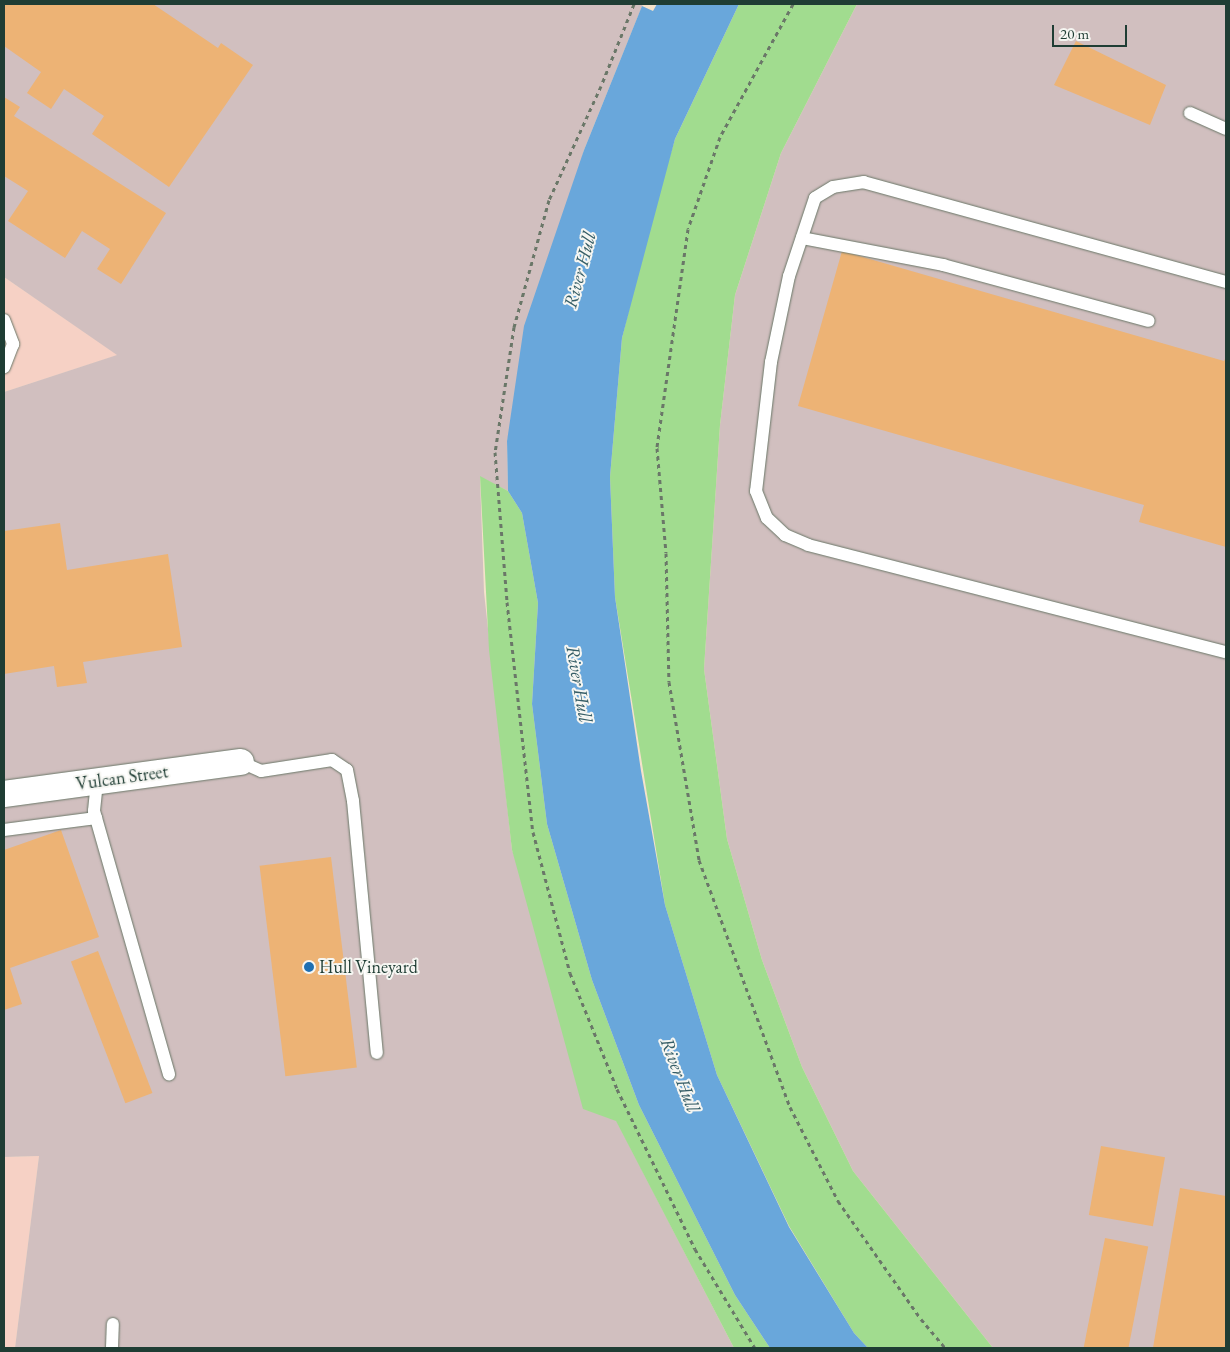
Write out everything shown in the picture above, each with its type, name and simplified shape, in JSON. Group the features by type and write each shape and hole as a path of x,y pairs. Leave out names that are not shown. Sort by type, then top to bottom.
{"street":[{"name":"Vulcan Street","path":"4,794 241,762"}],"lane":[{"path":"1190,113 1226,128"},
{"path":"1226,282 864,182 833,187 815,198 789,276 770,372 756,491 767,518 785,535 808,545 1226,652"},
{"path":"802,238 943,265 1148,321"},
{"path":"4,320 13,344 4,367"},
{"path":"241,762 261,771 332,760 347,770 353,801 377,1053"},
{"path":"97,782 96,818 169,1075"},
{"path":"4,830 96,818"},
{"path":"112,1348 113,1324"}],"path":[{"path":"634,4 602,86 549,200 514,327 495,452 507,602 533,832 570,973 617,1089 686,1231 755,1348"},
{"path":"793,4 720,137 688,229 656,448 666,553 669,682 699,860 790,1107 838,1202 945,1348"}],"shaded area":[{"path":"4,4 643,4 584,150 507,441 508,491 480,477 484,592 512,850 616,1120 734,1348 15,1348 39,1156 4,1157 4,392 117,355 4,277"},
{"path":"857,4 1226,4 1226,1348 993,1348 853,1171 802,1067 762,960 727,839 704,669 720,425 735,295 781,153"},
{"path":"4,277 118,355 4,392"},
{"path":"39,1156 15,1348 4,1348 4,1157"}],"green space":[{"path":"739,4 857,4 781,153 735,295 720,425 704,669 727,839 762,960 802,1067 853,1171 993,1348 868,1348 854,1333 789,1226 717,1075 665,905 615,597 610,477 622,338 652,216 675,139"},
{"path":"480,476 508,491 522,513 538,603 532,704 547,824 592,980 639,1105 735,1295 770,1348 734,1348 616,1121 583,1109 512,850 489,650"}],"water":[{"name":"River Hull","path":"657,4 739,4 675,139 622,338 610,477 615,597 641,771 665,905 717,1075 789,1227 854,1333 868,1348 770,1348 735,1295 639,1105 592,980 547,824 532,704 538,603 522,513 508,491 507,441 524,326 584,150 642,6 653,11"}],"building":[{"path":"4,4 153,4 218,48 221,43 253,65 169,187 92,134 104,116 64,89 51,109 27,93 41,72 4,46"},
{"path":"1076,41 1166,85 1150,125 1054,85"},
{"path":"4,97 20,107 14,116 166,213 121,284 97,269 110,249 82,231 65,258 8,221 28,191 4,176"},
{"path":"842,251 1224,361 1226,357 1226,547 1139,522 1144,505 798,406"},
{"path":"60,523 67,570 168,554 182,647 83,662 87,683 57,687 54,666 4,674 4,531"},
{"path":"61,830 99,937 10,968 22,1004 4,1010 4,850"},
{"name":"Hull Vineyard","path":"331,857 357,1067 285,1076 260,866"},
{"path":"98,951 152,1093 125,1103 71,961"},
{"path":"1101,1146 1165,1157 1153,1226 1089,1215"},
{"path":"1180,1188 1226,1196 1226,1348 1153,1348"},
{"path":"1105,1238 1148,1246 1128,1348 1084,1347"}],"place":[{"name":"Hull Vineyard","path":"309,967"}]}
